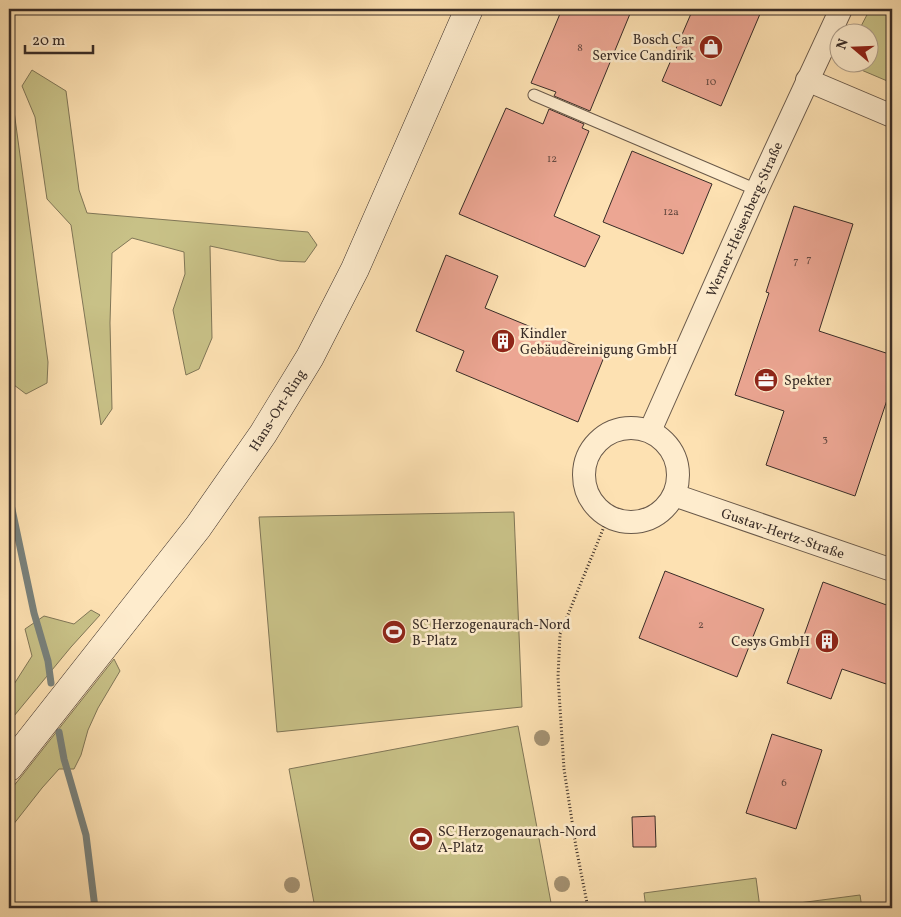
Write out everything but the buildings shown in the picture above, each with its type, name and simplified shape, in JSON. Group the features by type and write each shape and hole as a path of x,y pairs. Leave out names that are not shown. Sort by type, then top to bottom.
{"main road":[{"name":"Hans-Ort-Ring","path":"9,767 198,527 264,434 310,357 354,269 470,9"}],"street":[{"name":"Werner-Heisenberg-Straße","path":"650,431 757,190 841,9"},
{"path":"807,80 892,116"},
{"path":"634,428 650,431 663,440 673,453 677,468 677,484 674,495 662,510 650,518 636,522 622,522 608,517 597,508 589,497 585,486 585,463 592,448 603,437 618,429 634,428"},
{"name":"Gustav-Hertz-Straße","path":"674,495 892,570"}],"lane":[{"path":"534,95 757,190"}],"path":[{"path":"588,908 564,769 558,677 560,634 608,517"}],"shaded area":[{"path":"870,9 892,9 892,83 866,72 878,72 878,22 863,22"},
{"path":"32,70 66,91 79,190 87,213 308,232 317,245 305,262 280,261 210,246 212,338 199,369 186,375 173,310 185,274 184,252 132,238 112,253 110,323 112,409 101,425 71,225 47,199 35,117 22,86"},
{"path":"9,74 48,362 47,383 26,394 10,382 9,373"},
{"name":"SC Herzogenaurach-Nord B-Platz","path":"514,512 522,707 277,732 259,517"},
{"path":"91,610 100,615 9,722 9,692 32,656 25,629 44,616 74,624"},
{"path":"114,659 120,671 98,708 74,769 59,769 9,830 9,792"},
{"name":"SC Herzogenaurach-Nord A-Platz","path":"518,726 552,908 315,908 289,769"},
{"path":"756,878 760,908 646,908 644,893"},
{"path":"860,895 862,908 768,908 768,907"}],"waterway":[{"path":"9,495 34,613 48,661 51,683"},
{"path":"59,732 64,759 86,835 95,908"}],"place":[{"name":"Bosch Car Service Candirik","path":"711,47"},
{"name":"Kindler Gebäudereinigung GmbH","path":"503,341"},
{"name":"Spekter","path":"766,380"},
{"name":"SC Herzogenaurach-Nord B-Platz","path":"394,632"},
{"name":"Cesys GmbH","path":"827,641"},
{"name":"SC Herzogenaurach-Nord A-Platz","path":"421,839"}]}
